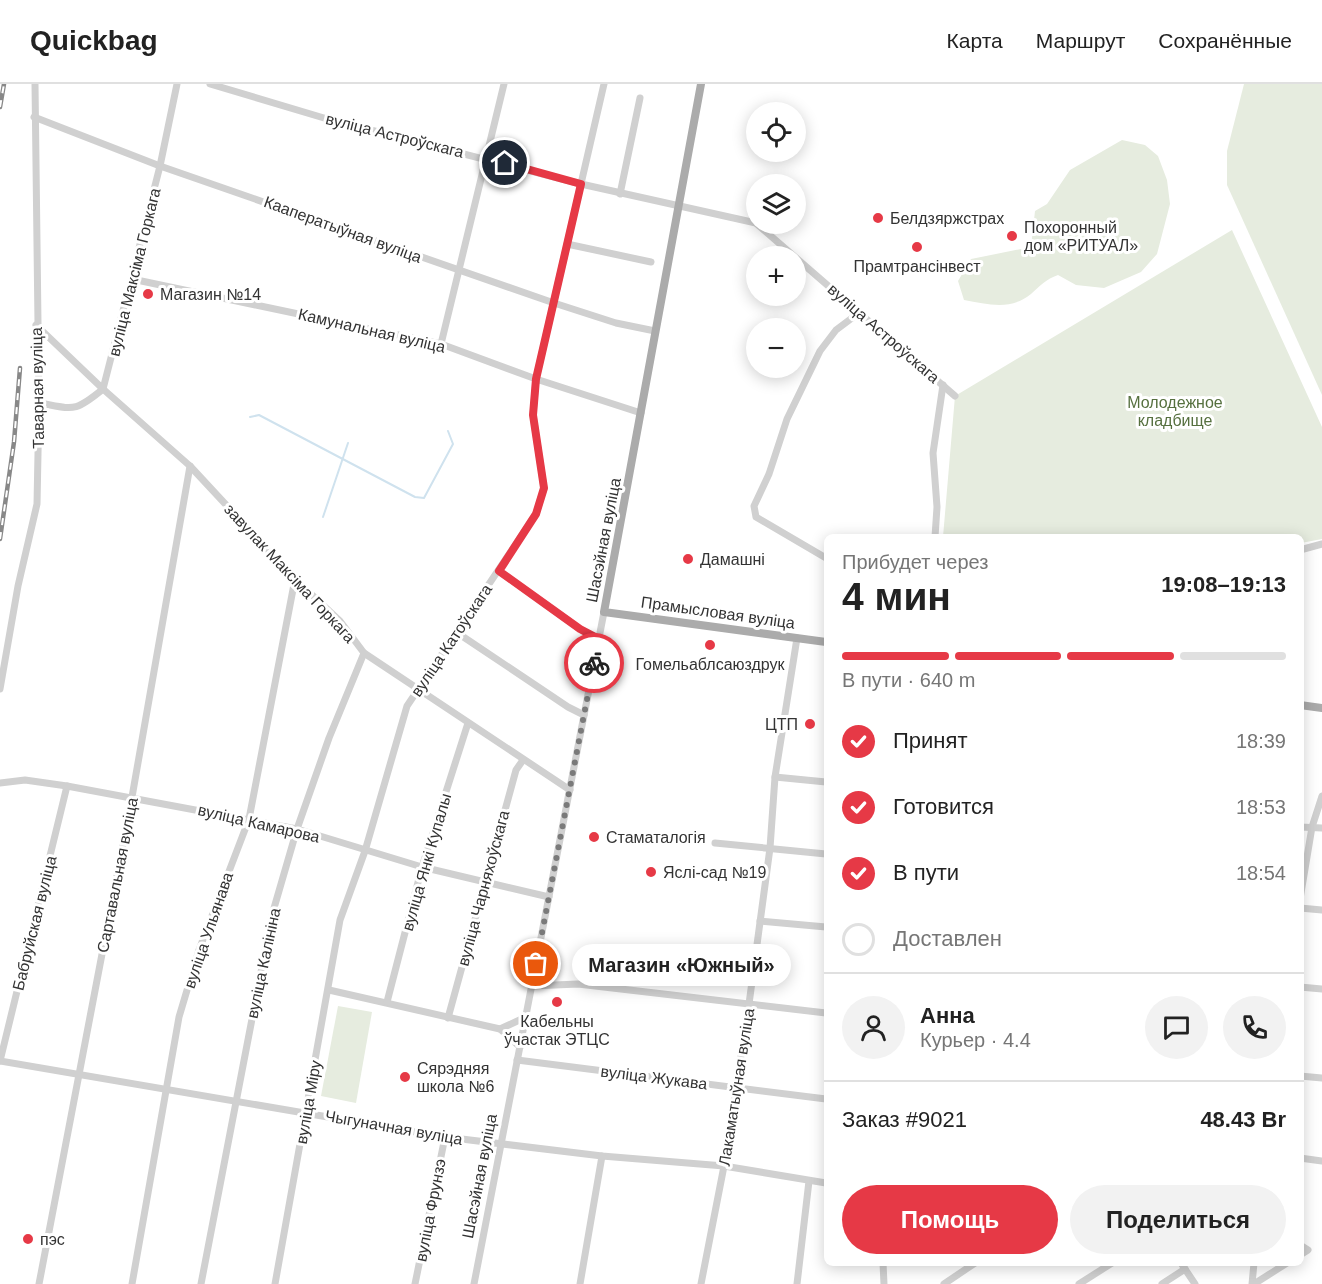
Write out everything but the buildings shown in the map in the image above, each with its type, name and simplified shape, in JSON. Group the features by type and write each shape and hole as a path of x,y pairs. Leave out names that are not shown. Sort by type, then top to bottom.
{"main road":[{"name":"Шасэйная вуліца","path":"604,612 701,84"},
{"name":"Прамысловая вуліца","path":"604,612 824,642"},
{"path":"1304,706 1322,708"}],"street":[{"name":"Таварная вуліца","path":"0,689 18,586 37,504 39,403 36,325 35,84"},
{"name":"вуліца Максіма Горкага","path":"103,389 160,166 177,84"},
{"name":"вуліца Астроўскага","path":"210,84 324,118 486,157 581,184 746,221"},
{"path":"441,344 504,84"},
{"name":"вуліца Катоўскага","path":"340,920 365,851 407,706 536,514 544,488 533,415 536,379 604,84"},
{"path":"621,194 640,98"},
{"name":"Кааператыўная вуліца","path":"34,117 160,166 554,303 616,324 655,331"},
{"name":"вуліца Астроўскага","path":"770,234 955,396"},
{"path":"567,244 651,262"},
{"name":"Камунальная вуліца","path":"132,279 441,344 536,379 641,413"},
{"path":"824,557 756,517 754,506 769,474 788,419 820,351 836,330 860,312"},
{"name":"завулак Максіма Горкага","path":"36,325 103,389 190,466 295,579 340,621 364,653 570,790"},
{"path":"935,534 937,507 933,453 943,385"},
{"path":"39,403 81,407 103,389"},
{"name":"Сартавальная вуліца","path":"39,1284 132,797 190,466"},
{"path":"1304,549 1322,544"},
{"path":"499,571 580,629 599,639"},
{"name":"вуліца Ульянава","path":"132,1284 179,1017 199,950 249,819 295,579"},
{"name":"Шасэйная вуліца","path":"474,1284 604,612"},
{"path":"456,632 568,707 584,715"},
{"name":"Лакаматыўная вуліца","path":"701,1284 724,1166 750,1004 770,848 775,777 797,639"},
{"name":"вуліца Калініна","path":"201,1284 272,915 297,829 329,738 364,653"},
{"name":"вуліца Янкі Купалы","path":"387,1002 422,867 468,723"},
{"name":"вуліца Чарняхоўскага","path":"448,1018 516,770 523,760"},
{"path":"775,777 824,782"},
{"name":"вуліца Камарова","path":"0,783 25,780 67,786 249,819 297,829 422,867 549,897"},
{"name":"Бабруйская вуліца","path":"0,1061 67,786"},
{"path":"1304,875 1312,827 1322,796"},
{"path":"1304,827 1322,828"},
{"path":"715,843 824,855"},
{"path":"1304,908 1322,910"},
{"name":"вуліца Міру","path":"275,1284 340,920"},
{"path":"760,921 824,927"},
{"path":"532,986 578,984 824,1013"},
{"path":"1304,987 1322,989"},
{"path":"329,990 500,1029 520,1047"},
{"path":"500,1029 526,1017"},
{"name":"вуліца Жукава","path":"517,1060 824,1099"},
{"name":"Чыгуначная вуліца","path":"0,1061 306,1111 445,1137 602,1156 724,1166 824,1183"},
{"path":"1304,1076 1322,1078"},
{"name":"вуліца Фрунзэ","path":"416,1284 445,1137"},
{"path":"580,1284 602,1156"},
{"path":"1304,1159 1322,1161"},
{"path":"797,1284 809,1181"},
{"path":"883,1266 884,1284"},
{"path":"944,1284 971,1266"},
{"path":"1079,1284 1107,1266"},
{"path":"1162,1284 1183,1266 1195,1284"},
{"path":"1253,1284 1254,1266"},
{"path":"1253,1284 1282,1266"}],"green space":[{"path":"1244,84 1322,84 1322,395 1227,185 1227,151"},
{"path":"1122,140 1145,145 1158,156 1167,180 1170,204 1157,254 1141,272 1104,288 1076,285 1058,275 1015,303 999,305 964,300 958,281 971,259 1031,247 1035,211 1047,204 1070,170"},
{"name":"Молодежное кладбище","path":"1232,230 1322,427 1322,539 1304,542 1304,534 943,534 955,396"},
{"path":"338,1006 372,1012 356,1103 321,1096"}],"waterway":[{"path":"250,417 259,415 415,497 424,498 453,444 448,431"},
{"path":"323,517 348,443"}],"railway":[{"path":"0,107 4,84"},
{"path":"0,539 14,442 20,368"}],"way so far":[{"path":"536,964 594,663"}],"place":[{"name":"Белдзяржстрах","path":"878,218"},
{"name":"Похоронный дом «РИТУАЛ»","path":"1012,236"},
{"name":"Прамтрансінвест","path":"917,247"},
{"name":"Магазин №14","path":"148,294"},
{"name":"Дамашні","path":"688,559"},
{"name":"Гомельаблсаюздрук","path":"710,645"},
{"name":"ЦТП","path":"810,724"},
{"name":"Стаматалогія","path":"594,837"},
{"name":"Яслі-сад №19","path":"651,872"},
{"name":"Магазин «Южный»","path":"536,964"},
{"name":"Кабельны ўчастак ЭТЦС","path":"557,1002"},
{"name":"Сярэдняя школа №6","path":"405,1077"},
{"name":"пэс","path":"28,1239"}],"route":[{"path":"505,163 581,184 536,379 533,415 544,488 536,514 499,571 580,629 599,639 594,663"}]}
